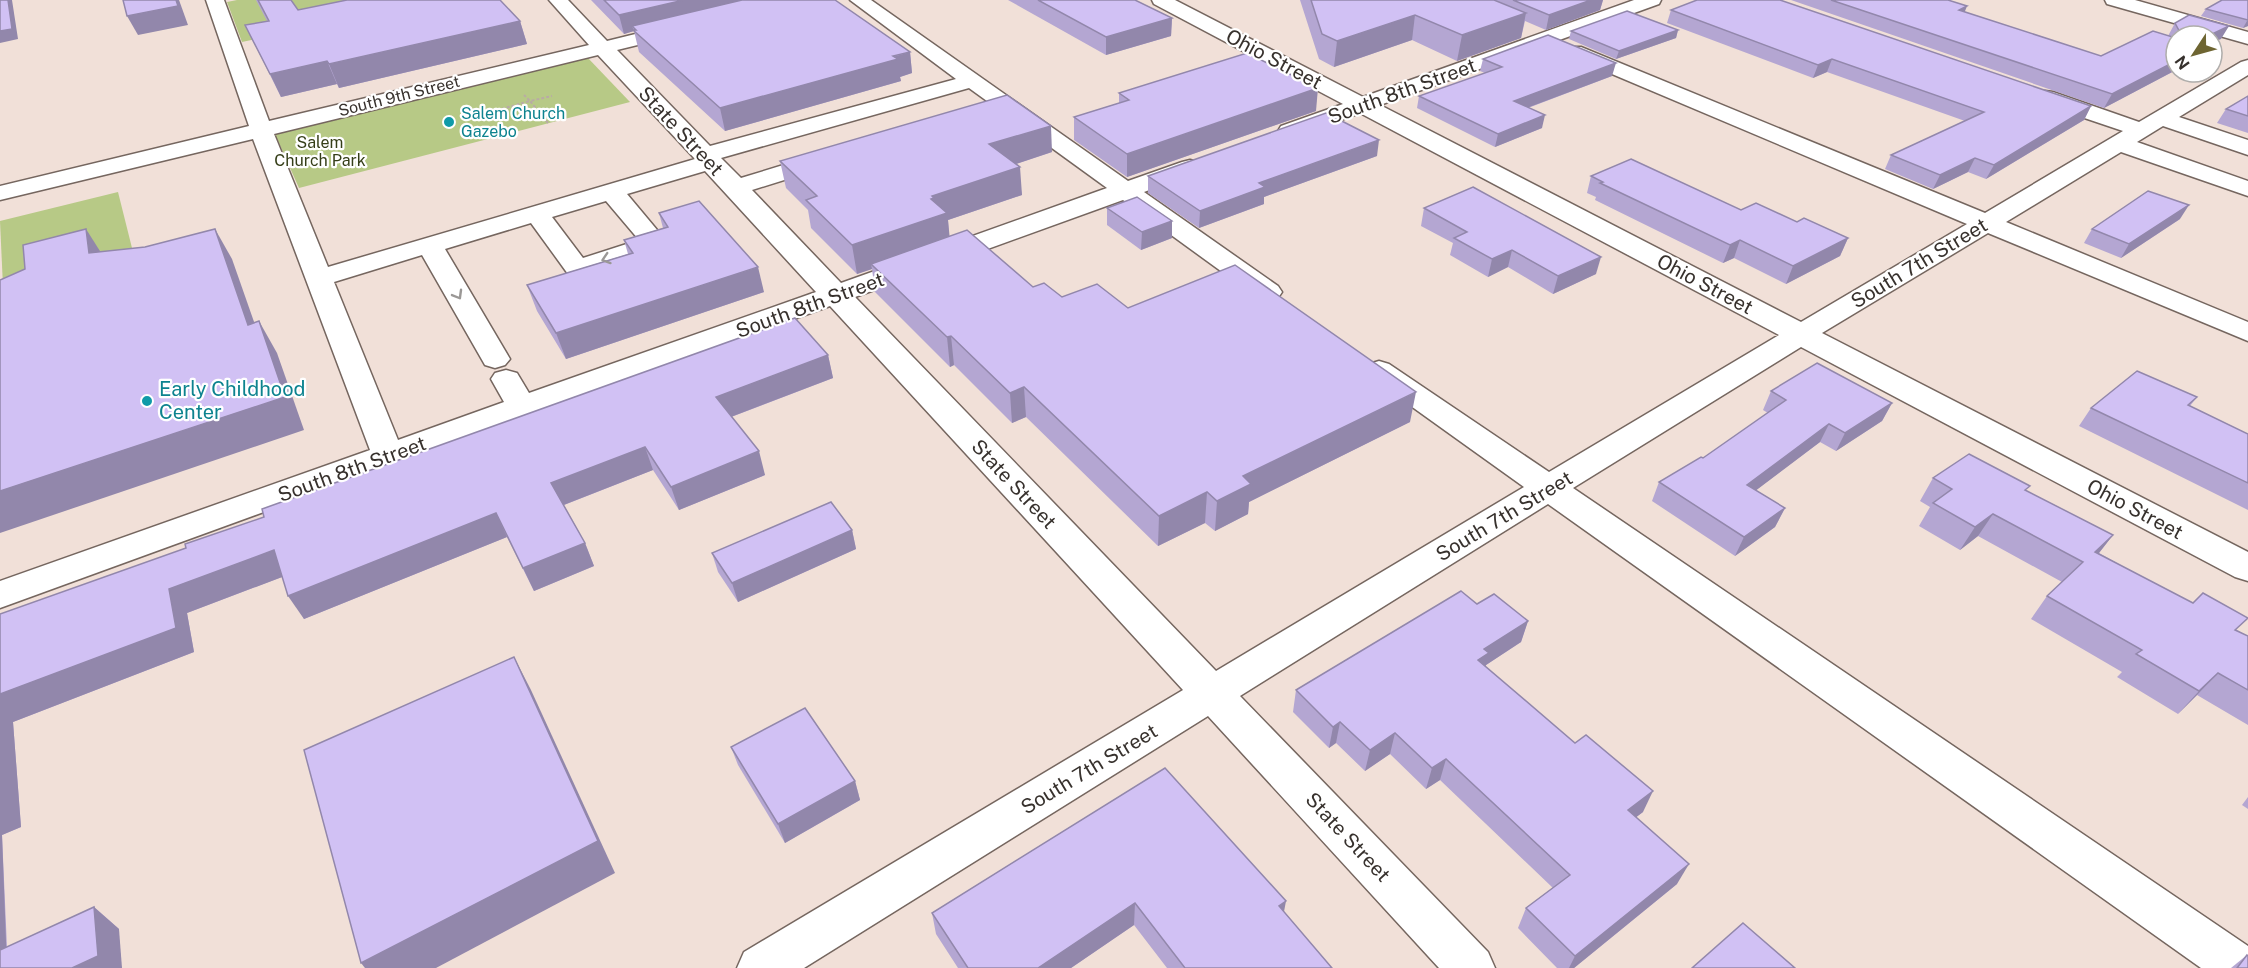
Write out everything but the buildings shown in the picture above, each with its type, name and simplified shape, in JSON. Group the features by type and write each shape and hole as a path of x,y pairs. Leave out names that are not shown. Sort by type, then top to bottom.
{"street":[{"path":"215,0 261,130 388,456"},
{"name":"State Street","path":"558,0 1471,968"},
{"path":"859,0 986,99 1125,191 1288,306"},
{"name":"Ohio Street","path":"1161,0 2248,568"},
{"name":"South 8th Street","path":"1265,140 1652,0"},
{"path":"2114,0 2248,38"},
{"name":"South 9th Street","path":"0,193 694,25"},
{"path":"1514,26 2248,332"},
{"name":"South 7th Street","path":"761,968 1801,334 2248,66"},
{"path":"2031,92 2140,131 2248,189"},
{"path":"318,278 707,159 986,99"},
{"path":"2140,131 2248,148"},
{"path":"734,188 847,153"},
{"name":"South 8th Street","path":"0,595 1211,160"},
{"path":"536,213 577,268 655,243 610,190"},
{"path":"429,244 523,408"},
{"path":"1356,353 1548,489 2240,968"}],"path":[{"path":"548,123 530,101 552,96"}],"green space":[{"path":"237,0 434,0 242,42 227,2"},
{"name":"Salem Church Park","path":"587,57 630,102 299,188 274,132"},
{"path":"118,192 133,252 3,287 0,221"}],"place":[{"name":"Salem Church Gazebo","path":"449,122"},
{"name":"Early Childhood Center","path":"147,401"}]}
